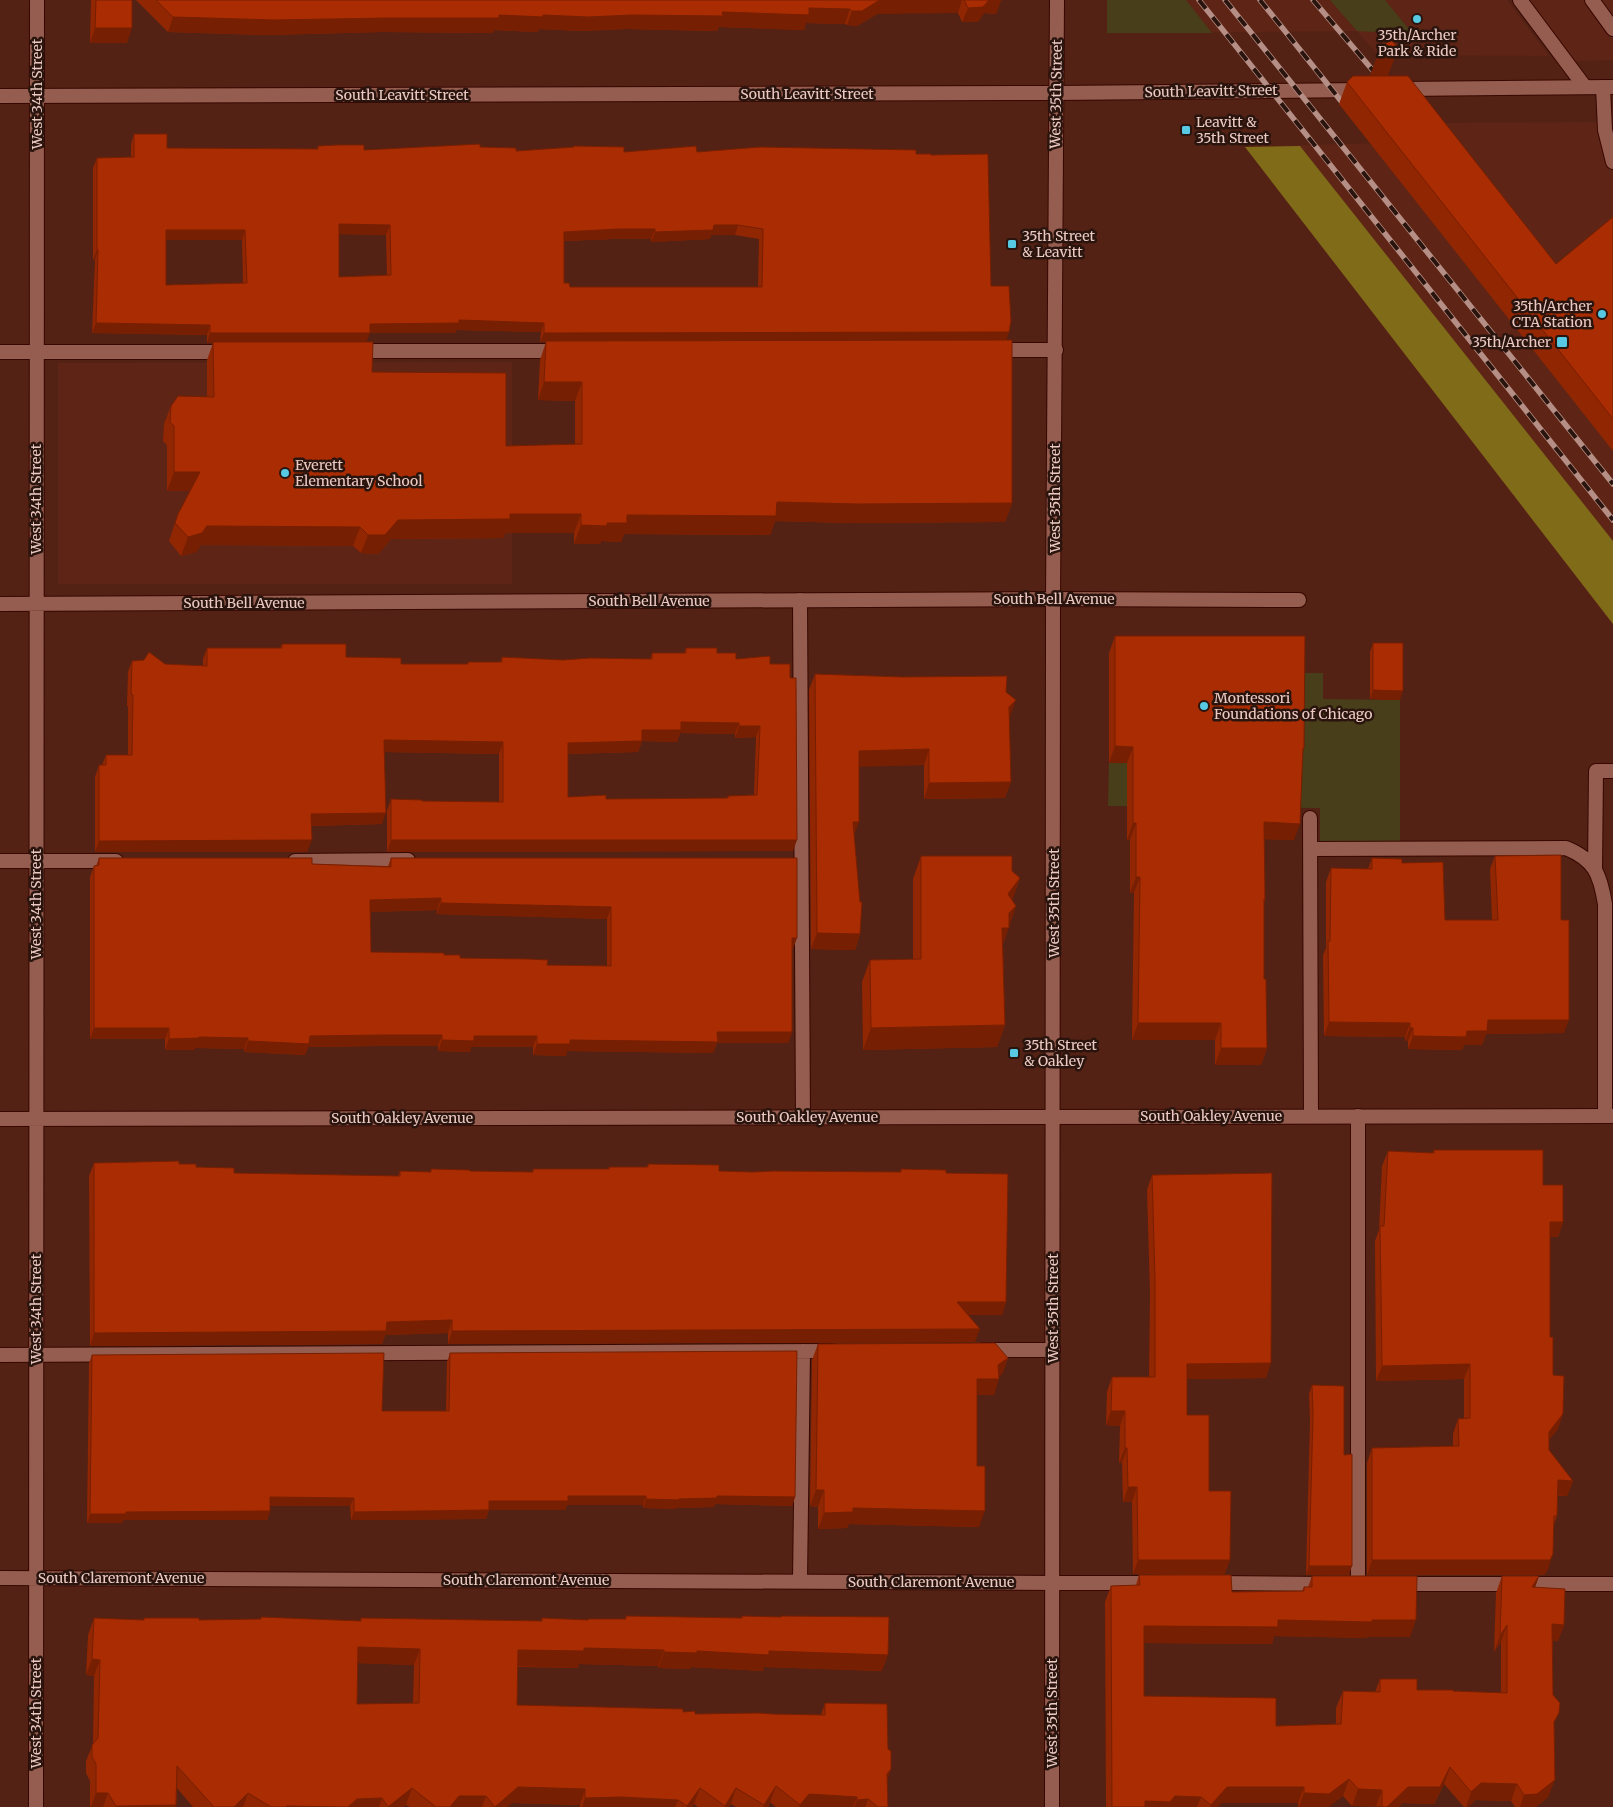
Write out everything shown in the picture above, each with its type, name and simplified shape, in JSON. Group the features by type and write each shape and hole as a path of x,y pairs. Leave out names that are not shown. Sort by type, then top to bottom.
{"street":[{"name":"West 34th Street","path":"36,1807 37,0"},
{"name":"West 35th Street","path":"1052,1807 1057,0"},
{"path":"1520,0 1584,87"},
{"path":"1592,0 1613,28"},
{"path":"1390,89 1608,87 1605,130 1613,162"},
{"name":"South Leavitt Street","path":"0,96 1056,93 1371,90"},
{"path":"980,350 1056,350"},
{"path":"336,352 574,351"},
{"path":"0,352 237,352"},
{"name":"South Bell Avenue","path":"0,604 1054,598 1298,600"},
{"path":"800,600 797,860 803,1118"},
{"path":"1595,869 1596,771 1613,771"},
{"path":"1310,818 1311,1116"},
{"path":"1310,849 1566,848 1582,855 1595,869 1602,884 1605,904 1609,964 1609,1116"},
{"path":"285,861 424,860"},
{"path":"0,861 126,861"},
{"path":"1198,1583 1353,1584 1358,1116"},
{"name":"South Oakley Avenue","path":"0,1119 1609,1116"},
{"path":"968,1350 1053,1350"},
{"path":"800,1581 803,1351"},
{"path":"0,1355 842,1351"},
{"name":"South Claremont Avenue","path":"0,1578 1168,1583"},
{"path":"1388,1584 1613,1584"}],"shaded area":[{"path":"1107,0 1186,0 1212,33 1107,33"},
{"path":"1127,0 1507,0 1549,56 1378,55 1357,31 1145,33"},
{"path":"1330,0 1385,0 1413,34 1357,31"},
{"path":"1520,0 1613,0 1613,60 1566,61"},
{"path":"1613,122 1613,625 1245,147 1450,141 1435,123"},
{"path":"1300,146 1613,541 1613,624 1245,147"},
{"name":"Everett Elementary School","path":"512,362 512,584 58,584 58,363"},
{"path":"1299,673 1323,673 1323,699 1400,700 1400,843 1320,842 1320,808 1108,806 1109,763 1298,764"}],"building":[{"path":"96,0 132,0 132,28 95,28"},
{"path":"156,0 880,0 862,11 809,8 809,15 722,12 723,16 632,15 588,17 543,15 543,17 499,15 499,18 273,20 173,17"},
{"path":"964,0 989,0 983,7 968,8"},
{"path":"1391,39 1398,48 1380,48"},
{"path":"1353,76 1408,76 1556,264 1613,217 1613,419 1347,82"},
{"path":"134,134 167,134 167,148 318,149 318,146 364,145 364,150 480,144 480,147 516,148 516,151 574,146 624,147 624,152 696,146 697,152 760,147 916,150 916,154 931,155 988,154 991,286 1009,286 1011,321 1009,332 544,333 544,323 459,320 459,323 370,324 370,333 210,333 210,325 96,323 98,250 97,158 134,157","holes":["339,224 390,225 391,275 339,277","714,225 738,225 763,229 762,287 570,287 569,283 564,283 564,232 618,229 655,229 655,232 713,230","166,230 245,230 247,283 166,285"]},
{"path":"1012,340 1012,503 856,504 777,502 776,516 627,515 627,523 607,523 607,526 581,525 581,514 510,514 510,519 398,520 385,535 368,535 360,527 207,526 202,533 188,537 175,523 200,472 174,472 174,426 170,422 171,406 178,396 214,397 213,342 373,342 372,372 506,373 506,446 582,444 582,382 544,382 546,341"},
{"path":"1115,636 1305,636 1304,748 1300,824 1264,822 1264,979 1266,979 1267,1048 1221,1048 1221,1023 1138,1023 1140,877 1136,877 1136,823 1133,823 1133,747 1115,746"},
{"path":"1373,643 1403,643 1403,691 1373,690"},
{"path":"282,644 346,644 346,657 401,658 401,664 502,662 502,657 563,660 590,658 652,659 652,653 686,653 686,648 717,648 717,653 736,653 736,659 770,656 770,664 790,664 790,678 796,678 797,840 391,840 391,799 503,802 503,742 384,740 386,813 311,814 312,840 99,841 99,765 106,765 106,755 132,755 132,661 144,660 149,652 165,664 207,666 207,648 282,648","holes":["681,722 739,723 739,726 760,726 757,795 728,796 728,798 606,799 606,795 568,797 568,743 642,741 642,730 681,730"]},
{"path":"815,674 903,677 1007,676 1006,692 1016,700 1009,707 1011,782 929,783 929,749 859,751 859,822 853,822 860,902 862,902 860,934 817,933"},
{"path":"1561,855 1561,920 1569,920 1569,1020 1488,1020 1487,1031 1467,1031 1466,1037 1413,1036 1413,1028 1410,1028 1410,1023 1329,1022 1328,941 1330,941 1331,868 1372,869 1372,858 1402,859 1402,863 1443,862 1445,920 1498,920 1495,856"},
{"path":"921,856 1012,856 1012,871 1020,878 1008,894 1016,906 1009,913 1009,928 1002,928 1005,1025 871,1028 870,960 921,959"},
{"path":"99,858 312,858 312,864 391,867 391,858 797,858 797,938 792,938 792,1032 717,1032 718,1042 570,1040 570,1044 537,1044 537,1036 474,1036 474,1041 442,1040 442,1035 382,1035 310,1036 309,1044 248,1041 248,1038 199,1037 169,1039 169,1028 94,1028 94,866 99,865","holes":["441,898 441,903 611,907 611,966 547,965 548,960 460,958 460,955 444,955 444,953 371,952 370,900"]},
{"path":"1434,1150 1543,1150 1543,1185 1563,1185 1563,1222 1550,1222 1550,1337 1553,1337 1553,1375 1564,1376 1563,1414 1549,1432 1549,1450 1573,1481 1558,1480 1557,1516 1554,1516 1553,1554 1550,1560 1372,1560 1372,1448 1459,1446 1458,1419 1470,1418 1470,1364 1382,1366 1380,1226 1384,1226 1388,1151 1434,1153"},
{"path":"179,1161 179,1164 196,1164 196,1167 234,1168 234,1173 400,1176 400,1171 431,1172 431,1169 533,1172 533,1169 648,1167 648,1164 719,1165 719,1171 752,1172 901,1172 901,1169 946,1170 946,1173 1008,1174 1006,1302 957,1302 980,1329 452,1331 452,1320 387,1322 386,1331 94,1333 94,1163"},
{"path":"1272,1173 1271,1363 1187,1364 1187,1415 1209,1415 1209,1491 1231,1491 1230,1560 1138,1560 1137,1487 1128,1487 1125,1411 1111,1411 1112,1377 1155,1377 1152,1175"},
{"path":"995,1343 1008,1358 998,1365 999,1379 977,1379 977,1466 985,1466 985,1511 853,1508 853,1512 824,1513 824,1490 816,1490 818,1344"},
{"path":"797,1351 795,1497 717,1496 717,1498 679,1500 646,1499 646,1496 568,1496 568,1501 489,1501 489,1510 354,1512 354,1498 270,1497 270,1511 90,1514 92,1355 384,1353 382,1411 449,1411 450,1353"},
{"path":"1312,1385 1344,1386 1344,1455 1352,1454 1352,1566 1309,1566"},
{"path":"1139,1575 1231,1575 1232,1592 1304,1591 1304,1587 1312,1587 1312,1576 1417,1576 1416,1620 1372,1620 1372,1622 1278,1620 1278,1627 1144,1626 1144,1696 1276,1698 1276,1726 1341,1724 1343,1691 1380,1692 1380,1679 1417,1679 1417,1690 1507,1693 1507,1625 1500,1636 1502,1576 1539,1576 1532,1587 1565,1589 1564,1625 1552,1624 1553,1695 1560,1703 1559,1713 1554,1722 1555,1780 1537,1794 1524,1795 1517,1784 1481,1783 1471,1792 1450,1767 1440,1787 1408,1787 1387,1807 1382,1807 1382,1790 1358,1789 1349,1779 1329,1794 1304,1793 1304,1787 1227,1787 1211,1805 1201,1797 1175,1796 1170,1802 1145,1801 1145,1807 1112,1807 1111,1586 1140,1585"},
{"path":"626,1616 742,1618 742,1616 889,1617 888,1655 769,1651 769,1655 584,1648 584,1651 518,1650 517,1705 683,1709 683,1712 695,1711 695,1714 825,1715 825,1703 887,1704 888,1749 891,1751 891,1769 887,1774 888,1807 878,1807 868,1799 857,1800 857,1797 809,1794 800,1805 776,1786 764,1805 736,1788 725,1806 700,1788 687,1806 678,1800 621,1797 585,1798 585,1789 518,1787 495,1807 486,1796 459,1796 450,1807 436,1807 412,1788 388,1807 382,1798 357,1799 348,1807 271,1807 248,1793 234,1807 214,1807 177,1766 176,1805 116,1806 108,1793 96,1793 96,1764 92,1757 92,1745 98,1738 100,1660 92,1659 94,1618 144,1620 144,1618 199,1618 199,1620 261,1619 261,1617 361,1621 361,1618 542,1621 542,1618 626,1619","holes":["358,1647 420,1649 419,1703 357,1704"]}],"railway":[{"path":"1199,0 1613,520"},
{"path":"1225,0 1613,484"},
{"path":"1260,0 1349,111"},
{"path":"1313,0 1381,80"}],"place":[{"name":"35th/Archer Park & Ride","path":"1417,19"},
{"name":"Leavitt & 35th Street","path":"1186,130"},
{"name":"35th Street & Leavitt","path":"1012,244"},
{"name":"35th/Archer CTA Station","path":"1602,314"},
{"name":"35th/Archer","path":"1562,342"},
{"name":"Everett Elementary School","path":"285,473"},
{"name":"Montessori Foundations of Chicago","path":"1204,706"},
{"name":"35th Street & Oakley","path":"1014,1053"}]}
